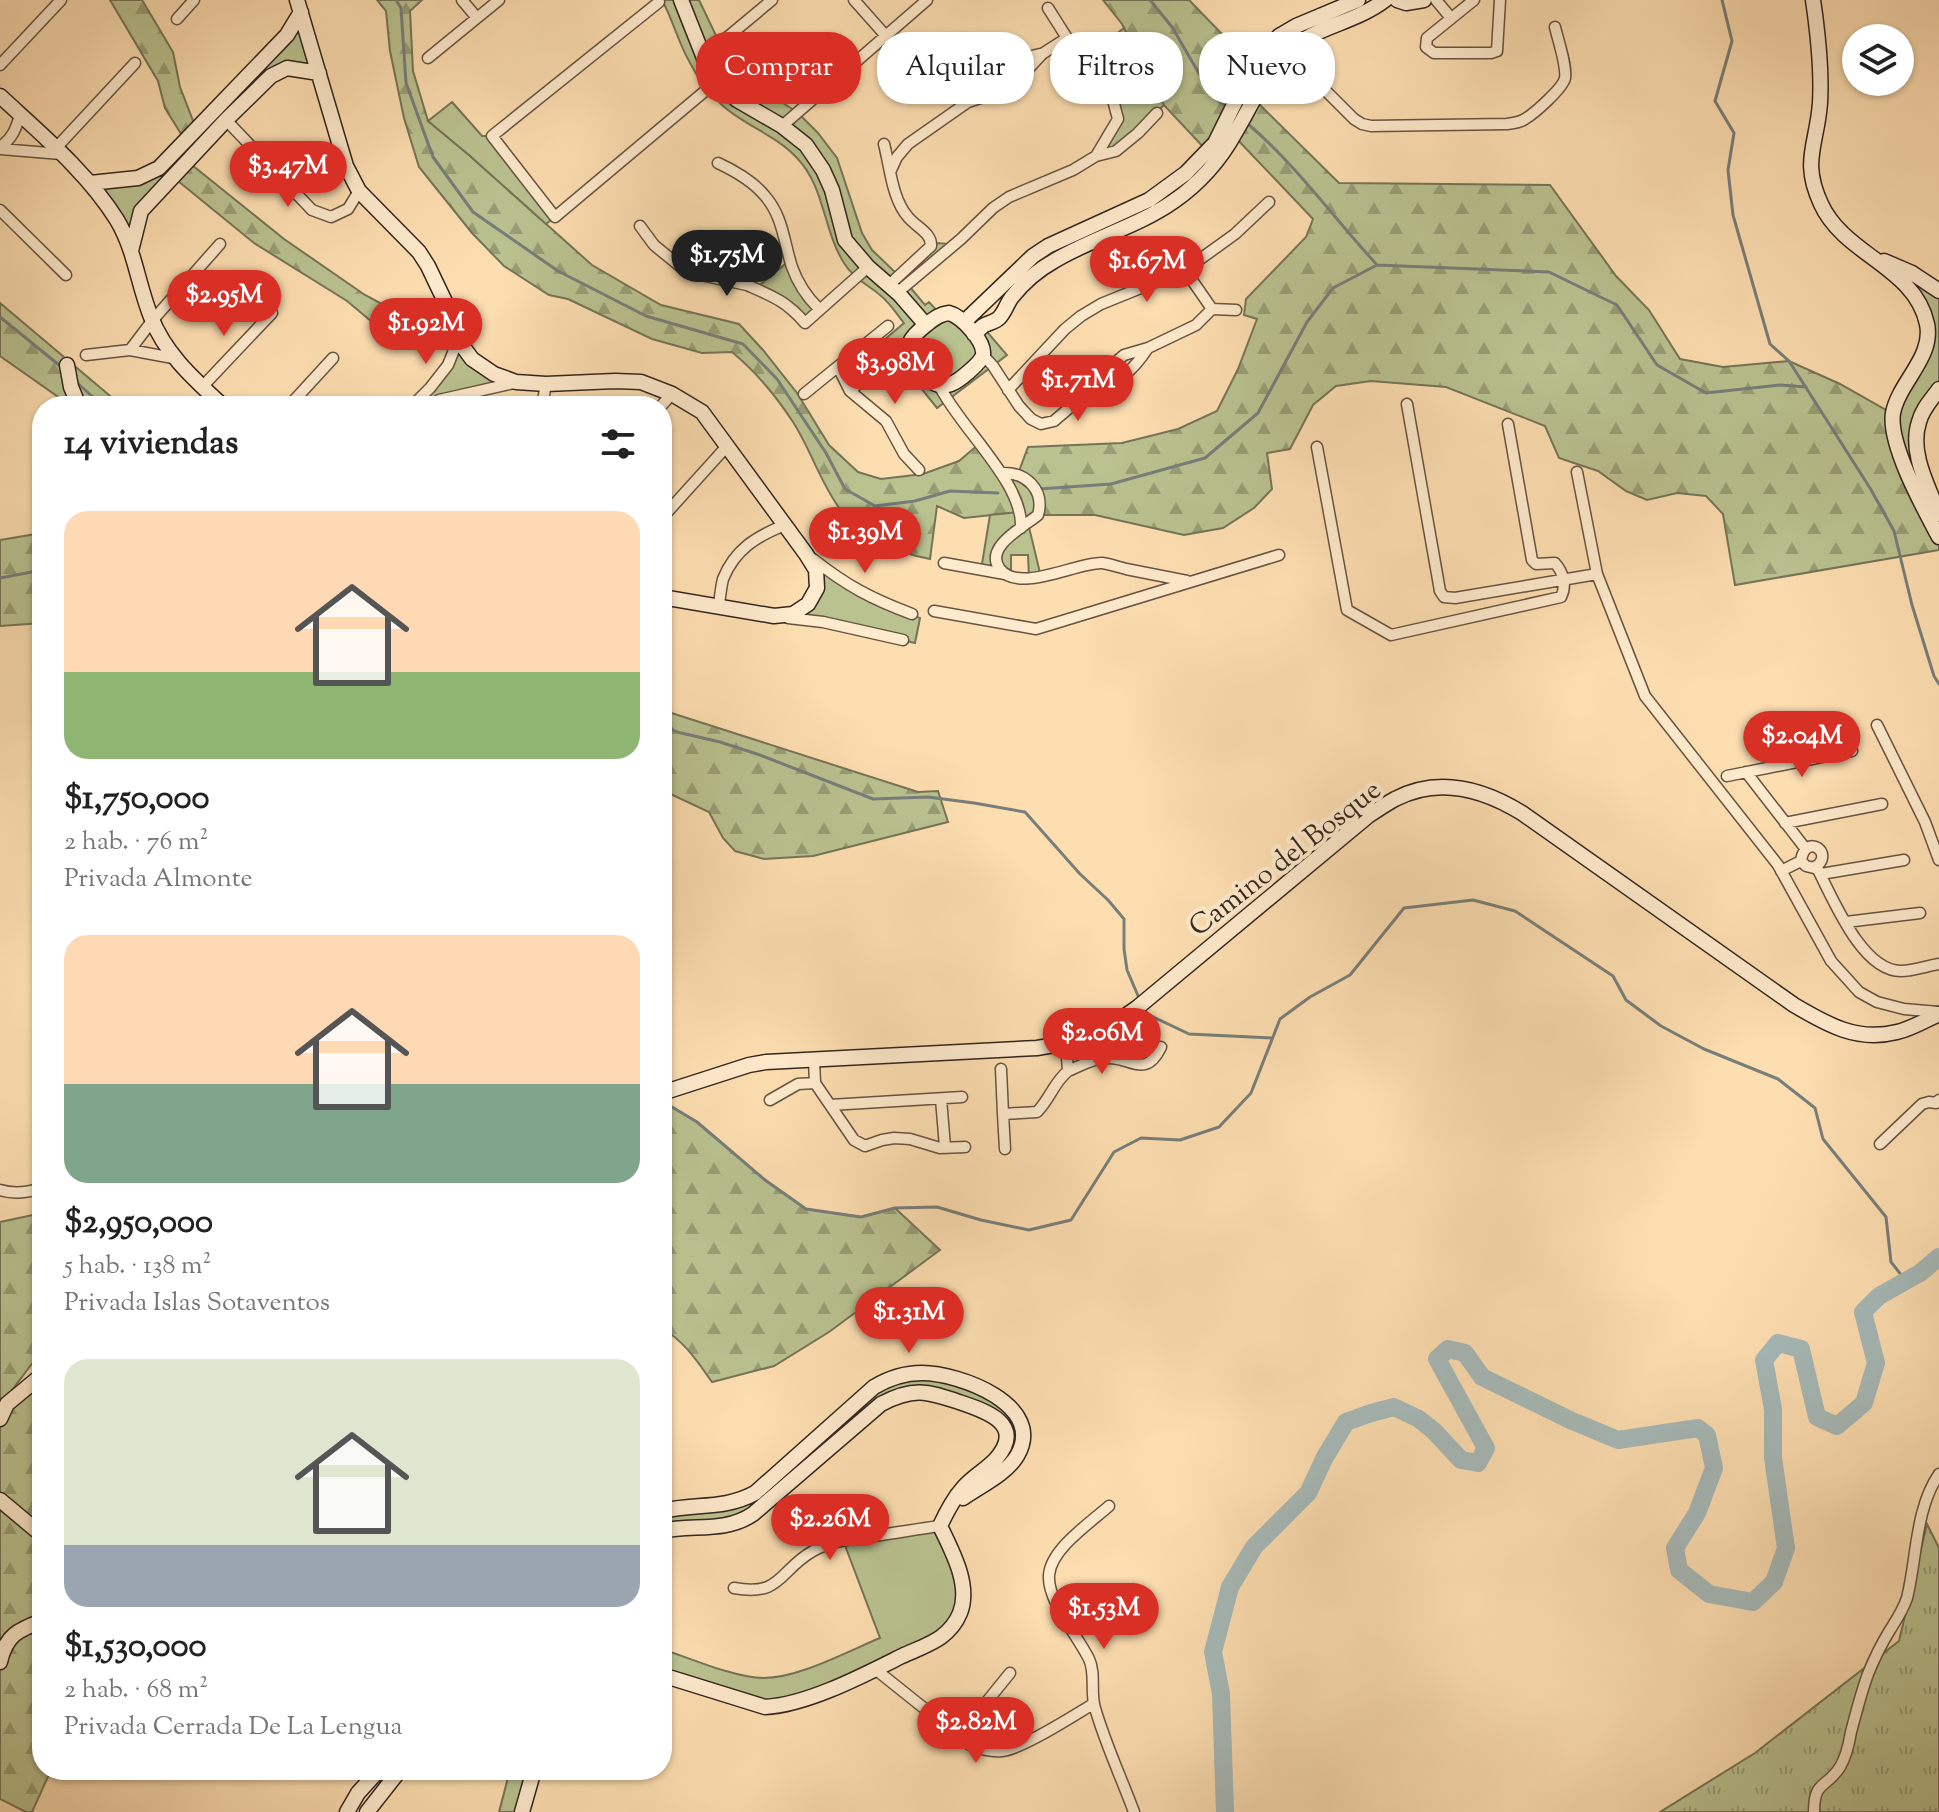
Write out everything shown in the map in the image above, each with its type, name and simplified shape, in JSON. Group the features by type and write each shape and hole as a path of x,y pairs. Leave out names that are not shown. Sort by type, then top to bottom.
{"street":[{"path":"0,65 61,0"},
{"path":"177,19 194,0"},
{"path":"462,0 477,18"},
{"path":"428,58 499,0"},
{"path":"681,0 696,38"},
{"path":"734,32 772,0"},
{"path":"854,0 882,32"},
{"path":"891,32 927,0"},
{"path":"1286,32 1358,0"},
{"path":"1316,32 1349,21 1385,0"},
{"path":"1397,0 1406,3 1424,0"},
{"path":"1436,0 1451,18"},
{"path":"1474,0 1427,38 1426,47 1434,53 1497,51 1500,0"},
{"path":"1813,0 1821,72 1820,107 1810,161 1812,183 1830,223 1914,292 1923,310 1928,328 1925,351 1899,394 1892,425 1900,454 1939,537"},
{"path":"659,2 492,136 555,217 696,99"},
{"path":"299,6 346,166 359,191 423,259 449,310 458,340 472,359 494,374 516,382 641,382 672,394 702,412 816,570 817,588 808,604 793,614 774,616"},
{"path":"90,183 138,178 159,168 287,35 299,6"},
{"path":"1048,8 1063,32"},
{"path":"1335,100 1354,119 1371,126 1518,122 1526,119 1565,79 1555,27"},
{"path":"782,126 877,44"},
{"path":"1034,63 1050,49"},
{"path":"1034,56 1042,54"},
{"path":"58,151 135,63"},
{"path":"131,252 141,211 271,76 287,68 319,73"},
{"path":"0,96 90,183 116,220 131,252 152,321 173,358 212,396"},
{"path":"744,104 782,126 806,145 832,190 845,240 926,325"},
{"path":"891,170 908,144 965,104"},
{"path":"1096,156 1118,119 1115,104"},
{"path":"972,325 999,319 1005,293 1019,268 1048,246 1149,200 1186,173 1215,143 1234,104"},
{"path":"972,325 1005,293 1053,262 1175,201 1216,162 1253,104"},
{"path":"893,289 961,239 1009,197 1073,170 1096,156 1116,151 1157,113"},
{"path":"0,148 9,141 20,115"},
{"path":"226,120 312,210 331,217 348,209 359,191"},
{"path":"884,144 895,192 906,216 932,239 961,239"},
{"path":"0,148 58,151"},
{"path":"718,163 740,174 766,196 781,224 791,265 805,295 819,309"},
{"path":"1008,390 1081,316 1101,304 1185,270 1235,234 1269,202"},
{"path":"0,210 66,275"},
{"path":"640,226 654,245 687,272 747,285 781,300 805,323 868,267"},
{"path":"893,289 931,246 932,239"},
{"path":"130,350 220,244"},
{"path":"1868,255 1912,273 1939,291"},
{"path":"1185,270 1212,309"},
{"path":"792,308 805,295"},
{"path":"983,355 978,365 950,385 939,385 931,382 911,358 909,346 912,337 940,314 957,315 972,325 983,355 1031,419 1041,424 1054,421 1095,386 1124,355 1148,348 1196,325 1212,309 1236,310"},
{"path":"202,387 272,313"},
{"path":"804,394 888,326"},
{"path":"873,339 888,358"},
{"path":"422,396 448,365 458,340"},
{"path":"850,391 888,358 909,346"},
{"path":"86,355 130,350 173,358"},
{"path":"298,396 333,358"},
{"path":"67,365 75,396"},
{"path":"838,367 850,391 886,421 904,454 919,470"},
{"path":"456,396 516,382"},
{"path":"544,396 546,384"},
{"path":"939,385 946,401 1002,473 1019,507 1021,528"},
{"path":"1939,389 1923,411 1916,435 1920,465 1939,514"},
{"path":"1407,404 1438,583 1444,597 1455,598 1597,574"},
{"path":"1317,447 1347,610 1391,635 1561,597 1564,580 1555,563 1536,564 1532,560 1508,424"},
{"path":"672,507 727,446"},
{"path":"1577,472 1597,574 1645,696 1781,871 1831,961 1859,992 1877,1002 1939,1013"},
{"path":"1002,473 1018,474 1029,480 1038,496 1040,508 1038,515 998,547 995,557 997,566 1005,574"},
{"path":"719,605 723,580 737,555 758,536 785,525"},
{"path":"806,554 837,579 872,599 912,614"},
{"path":"934,611 1036,629 1279,555"},
{"path":"944,563 1015,577 1037,578 1099,563 1189,582"},
{"path":"672,598 823,622 903,640"},
{"path":"1877,725 1925,822 1939,860"},
{"path":"1727,776 1852,751"},
{"path":"1746,772 1805,848"},
{"name":"Camino del Bosque","path":"672,1090 749,1065 1066,1044 1116,1024 1368,816 1398,798 1439,787 1479,791 1498,798 1794,1005 1822,1021 1850,1033 1872,1036 1900,1032 1939,1013"},
{"path":"1785,823 1882,804"},
{"path":"1801,861 1805,848 1817,847 1822,852 1818,870 1854,938 1869,956 1886,968 1901,971 1939,964"},
{"path":"1801,861 1818,870 1904,860"},
{"path":"1781,871 1801,861"},
{"path":"1846,922 1920,913"},
{"path":"1066,1044 1068,1071"},
{"path":"1003,1114 1037,1112 1059,1078 1068,1071 1109,1057 1146,1065 1156,1059 1161,1047"},
{"path":"814,1060 815,1083 854,1140 865,1146 894,1138 910,1139 940,1148 965,1147"},
{"path":"796,1061 798,1084"},
{"path":"1001,1069 1005,1149"},
{"path":"770,1100 798,1084 815,1083"},
{"path":"830,1105 962,1097"},
{"path":"941,1099 945,1147"},
{"path":"1880,1144 1922,1104 1938,1104"},
{"path":"0,1190 10,1193 32,1190"},
{"path":"672,1509 728,1504 755,1493 874,1387 903,1375 923,1373 940,1375 991,1392 1005,1401 1021,1423 1021,1447 1015,1459 947,1511"},
{"path":"0,1419 7,1404 32,1383"},
{"path":"672,1529 718,1528 743,1521 881,1404 894,1397 923,1392 988,1412 1002,1423 1007,1436 996,1459 963,1488 940,1526 959,1572 964,1595 960,1613 952,1627 939,1638 875,1669 782,1706 765,1707 672,1678"},
{"path":"1814,1812 1818,1788 1840,1767 1846,1753 1868,1672 1907,1598 1923,1510 1930,1487 1939,1474"},
{"path":"0,1500 32,1527"},
{"path":"1109,1506 1061,1549 1049,1574 1057,1602 1090,1661 1093,1704 1134,1812"},
{"path":"734,1588 762,1590 780,1580 810,1552 840,1541 940,1526"},
{"path":"0,1662 3,1647 18,1630 32,1625"},
{"path":"875,1669 970,1745 989,1751 1005,1751 1021,1745 1093,1704"},
{"path":"959,1736 1010,1673"},
{"path":"347,1812 370,1780"},
{"path":"367,1812 392,1780"},
{"path":"522,1812 531,1780"}],"green space":[{"path":"110,0 142,0 173,52 180,87 197,131 186,142 165,108 158,81"},
{"path":"377,0 422,0 410,11 413,71 428,121 592,265 661,305 739,324 797,393 829,445 858,472 881,479 923,474 959,461 979,444 1021,512 964,518 937,506 930,559 893,548 857,527 840,509 786,412 757,376 732,352 702,353 652,339 568,299 549,295 504,266 472,233 419,167 404,118 390,51 386,11"},
{"path":"662,0 699,0 714,32 696,32 696,73 685,54"},
{"path":"1103,0 1189,0 1220,32 1199,32 1199,104 1232,104 1207,151 1163,104 1183,104 1183,32 1126,32"},
{"path":"301,12 319,73 287,68 141,211 131,252 90,183 159,168"},
{"path":"452,102 482,136 492,136 555,217 546,224 428,121"},
{"path":"722,104 784,104 797,112 837,158 862,233 872,250 898,275 938,243 948,244 909,286 925,305 929,302 940,314 982,326 1007,355 937,408 883,341 904,323 887,301 847,268 806,169 789,150"},
{"path":"1251,104 1259,104 1339,183 1550,185 1616,276 1649,310 1680,359 1723,367 1789,361 1840,384 1893,414 1939,537 1939,550 1735,585 1723,514 1706,496 1677,493 1647,500 1626,491 1598,471 1559,458 1545,426 1446,387 1371,381 1336,386 1313,405 1290,449 1267,453 1272,489 1254,508 1223,528 1184,535 1095,515 1038,515 1018,474 1028,447 1122,443 1178,429 1217,411 1238,369 1257,319 1244,315 1246,299 1306,237 1313,219 1234,136"},
{"path":"1116,105 1164,105 1115,150 1099,154 1119,119"},
{"path":"187,161 284,239 365,295 402,315 450,314 457,334 378,327 347,301 254,243 173,177"},
{"path":"790,260 819,309 805,323 755,289"},
{"path":"1889,263 1939,291 1939,390 1916,435 1939,514 1939,537 1892,425 1928,328"},
{"path":"0,303 110,396 57,396 0,356"},
{"path":"458,340 472,359 516,382 468,396 422,396 430,388"},
{"path":"1002,473 1018,474 1040,503 1028,523 1041,577 1029,578 1028,555 1011,555 1011,576 981,570 990,515 1020,512"},
{"path":"32,535 32,624 0,626 0,540"},
{"path":"806,554 872,599 920,618 915,643 793,614 817,588"},
{"path":"672,713 918,792 938,791 948,822 813,856 764,859 735,851 723,838 709,812 672,795"},
{"path":"672,1107 697,1122 765,1180 806,1209 861,1217 895,1208 940,1250 829,1332 774,1366 712,1382 672,1335"},
{"path":"32,1215 32,1364 0,1406 0,1222"},
{"path":"903,1375 991,1392 1022,1435 1002,1470 996,1459 1002,1423 941,1396 894,1397 753,1514 672,1529 672,1510 742,1500 874,1387"},
{"path":"32,1387 32,1527 29,1525 32,1530 32,1780 46,1780 32,1812 0,1799 0,1422"},
{"path":"1927,1524 1939,1548 1939,1812 1660,1812 1755,1753 1899,1641"},
{"path":"940,1526 964,1595 952,1627 782,1706 672,1678 672,1652 726,1671 763,1678 807,1669 880,1638 843,1540"},
{"path":"507,1780 531,1780 522,1812 499,1812"}],"waterway":[{"path":"396,0 401,8 406,83 433,157 473,212 558,271 646,316 743,344 777,379 826,453 845,489 875,506 915,501 950,491 998,493"},
{"path":"1150,0 1172,27 1211,94 1226,107"},
{"path":"1722,0 1732,41 1715,101 1734,133 1728,170 1733,215 1770,344 1789,361 1894,531 1912,605 1939,684"},
{"path":"1248,124 1298,174 1377,265"},
{"path":"1039,489 1111,484 1205,458 1258,413 1307,322 1333,288 1377,265 1549,272 1617,305 1657,365 1706,393 1780,385 1806,387"},
{"path":"0,317 59,365"},
{"path":"75,381 92,396"},
{"path":"0,578 32,572"},
{"path":"672,730 760,755 873,799 928,797 1025,812 1124,919 1127,970 1139,998"},
{"path":"672,1107 697,1122 765,1180 806,1209 861,1217 895,1208 937,1207 1029,1230 1071,1220 1114,1152 1141,1138 1180,1140 1219,1127 1251,1093 1280,1019 1310,997 1350,975 1404,908 1473,900 1515,911 1613,976 1626,1000 1661,1026 1704,1049 1778,1079 1815,1108 1823,1139 1886,1217 1891,1262 1906,1281"},
{"path":"1147,1014 1189,1034 1272,1038"},
{"path":"1225,1812 1221,1694 1213,1652 1230,1587 1254,1547 1308,1493 1346,1422 1394,1407 1419,1419 1461,1460 1478,1463 1486,1448 1437,1359 1448,1349 1465,1353 1482,1377 1618,1440 1698,1428 1707,1435 1714,1468 1697,1513 1675,1548 1679,1570 1709,1594 1753,1602 1774,1582 1786,1548 1773,1458 1773,1409 1764,1360 1778,1343 1801,1349 1817,1417 1837,1426 1864,1403 1876,1363 1863,1312 1879,1296 1920,1273 1939,1257"}]}
